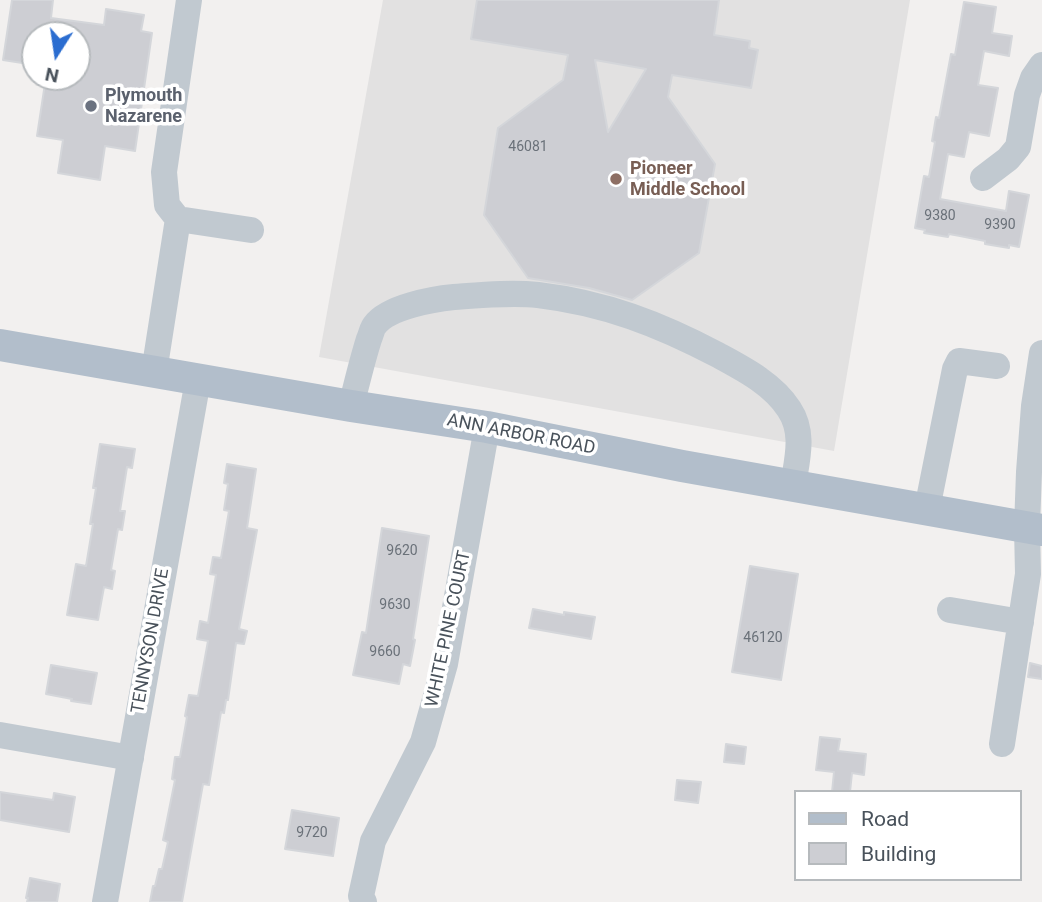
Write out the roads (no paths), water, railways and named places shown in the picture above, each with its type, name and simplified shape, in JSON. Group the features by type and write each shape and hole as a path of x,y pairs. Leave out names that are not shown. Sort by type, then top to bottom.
{"main road":[{"name":"ANN ARBOR ROAD","path":"0,345 487,427 793,486 1035,528"}],"street":[{"path":"189,0 164,172 167,205 178,219 251,230"},
{"path":"983,178 1008,159 1018,147 1027,95 1033,78 1042,65"},
{"path":"154,372 178,219"},
{"path":"351,406 374,325 384,317 433,299 536,295 585,303 648,321 755,377 775,392 790,409 798,428 799,443 793,486"},
{"path":"1002,744 1035,528 1034,406 1042,353"},
{"path":"927,509 955,369 959,361 997,366"},
{"name":"TENNYSON DRIVE","path":"105,902 198,380"},
{"name":"WHITE PINE COURT","path":"364,902 361,896 373,841 423,742 445,664 487,427"},
{"path":"950,610 1021,622"},
{"path":"0,735 131,758"}],"place":[{"name":"Plymouth Nazarene","path":"91,106"},
{"name":"Pioneer Middle School","path":"616,179"}]}
